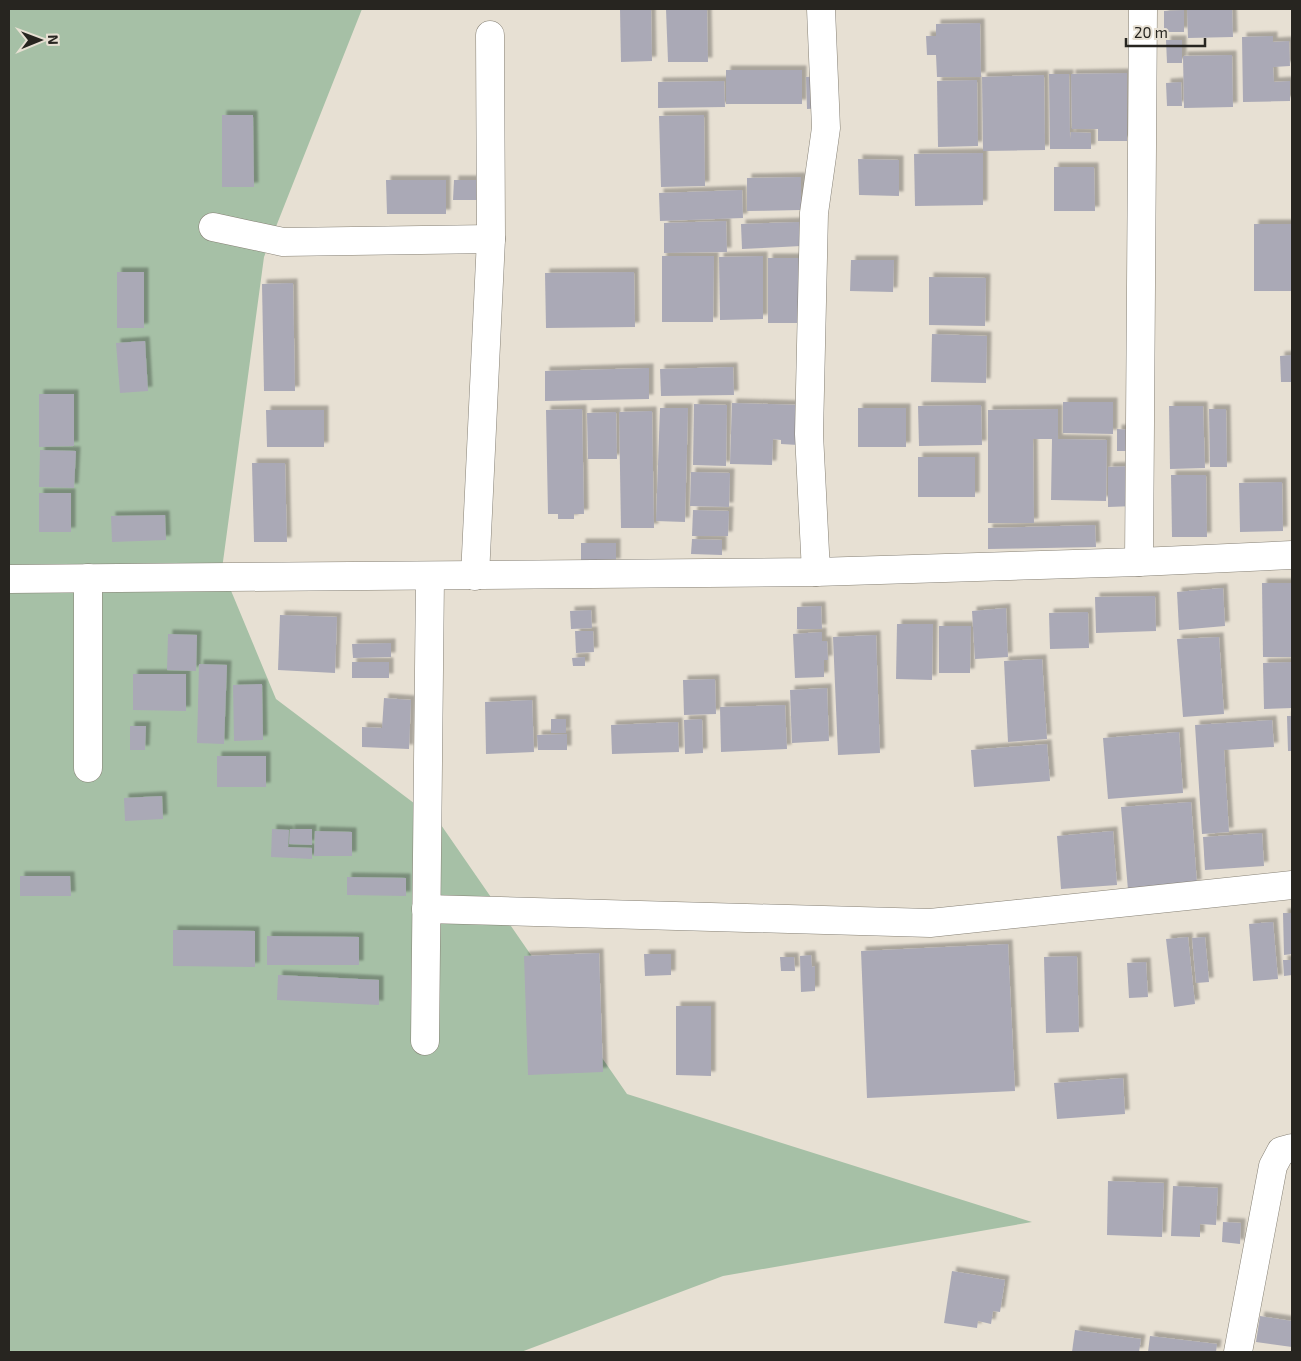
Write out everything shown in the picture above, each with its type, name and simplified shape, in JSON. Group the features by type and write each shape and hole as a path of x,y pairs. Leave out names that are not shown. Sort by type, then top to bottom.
{"street":[{"path":"816,572 809,434 814,213 826,128 821,9"},
{"path":"1139,562 1143,9"},
{"path":"475,576 492,239 490,35"},
{"path":"213,227 283,242 492,239"},
{"path":"9,579 430,577 816,572 1139,562 1292,555"},
{"path":"425,1041 430,577"},
{"path":"88,578 88,768"},
{"path":"426,909 930,923 1292,885"},
{"path":"1238,1352 1273,1166 1281,1151 1292,1148"}],"green space":[{"path":"9,9 362,9 264,257 222,569 276,699 439,822 627,1094 1032,1222 723,1276 521,1352 9,1352"}],"building":[{"path":"620,9 651,9 652,61 621,62"},
{"path":"666,9 707,9 708,62 668,62"},
{"path":"1187,9 1232,9 1233,37 1188,38"},
{"path":"1184,10 1184,32 1164,32 1164,11"},
{"path":"980,23 981,77 937,77 936,55 927,55 926,36 936,36 936,24"},
{"path":"1273,36 1273,42 1289,41 1290,66 1273,67 1274,82 1290,81 1290,101 1243,102 1242,37"},
{"path":"1166,40 1182,40 1182,63 1167,63"},
{"path":"1232,55 1233,107 1184,108 1183,56"},
{"path":"726,70 802,70 802,104 726,104"},
{"path":"1127,73 1127,141 1098,141 1098,129 1072,129 1071,74"},
{"path":"1049,74 1069,74 1070,139 1071,132 1091,133 1091,149 1050,149"},
{"path":"1044,75 1045,150 983,151 982,77"},
{"path":"821,76 822,108 807,109 806,77"},
{"path":"977,80 978,146 938,147 937,81"},
{"path":"724,81 725,107 658,108 658,82"},
{"path":"1181,82 1182,106 1167,106 1166,83"},
{"path":"222,115 253,115 254,187 222,187"},
{"path":"704,115 705,186 661,187 659,116"},
{"path":"983,153 983,205 915,206 914,154"},
{"path":"858,159 899,160 899,196 859,195"},
{"path":"1054,167 1094,167 1095,211 1054,211"},
{"path":"801,177 801,210 747,211 747,178"},
{"path":"386,180 446,180 446,214 387,214"},
{"path":"454,180 482,180 481,200 453,200"},
{"path":"742,190 743,218 660,221 659,193"},
{"path":"726,221 727,252 664,253 664,223"},
{"path":"800,222 801,246 742,249 741,224"},
{"path":"1254,224 1292,224 1292,291 1254,291"},
{"path":"662,256 714,256 713,322 662,322"},
{"path":"763,256 763,319 720,320 719,257"},
{"path":"768,258 806,258 806,323 768,323"},
{"path":"851,260 894,260 893,292 850,291"},
{"path":"117,272 144,272 144,328 117,328"},
{"path":"634,272 635,327 546,328 545,273"},
{"path":"929,277 986,278 985,326 929,325"},
{"path":"293,283 295,391 264,391 262,284"},
{"path":"932,334 987,336 986,383 931,382"},
{"path":"145,341 148,391 120,393 116,343"},
{"path":"1292,355 1292,382 1281,382 1280,356"},
{"path":"733,367 734,395 661,396 660,369"},
{"path":"649,368 649,399 545,401 545,371"},
{"path":"39,394 74,394 74,446 39,447"},
{"path":"1063,402 1113,402 1113,434 1063,433"},
{"path":"732,403 800,405 798,445 781,444 781,440 773,439 772,465 730,464"},
{"path":"694,404 727,405 726,466 693,465"},
{"path":"981,405 982,445 919,446 918,406"},
{"path":"1169,406 1203,406 1205,468 1170,469"},
{"path":"660,408 688,408 685,522 656,521"},
{"path":"858,408 906,408 906,447 858,447"},
{"path":"582,409 584,514 574,514 574,519 558,519 558,514 548,514 546,410"},
{"path":"1058,409 1058,439 1107,440 1106,501 1051,500 1052,439 1033,439 1034,523 988,523 988,410"},
{"path":"1209,409 1226,409 1227,467 1210,467"},
{"path":"266,410 324,410 324,447 267,447"},
{"path":"652,411 654,528 621,528 619,412"},
{"path":"616,412 617,459 588,459 587,413"},
{"path":"1117,429 1132,430 1132,451 1117,451"},
{"path":"40,450 76,451 74,488 39,487"},
{"path":"918,457 975,457 975,497 918,497"},
{"path":"252,463 285,463 287,542 254,542"},
{"path":"1135,466 1135,506 1108,507 1108,467"},
{"path":"691,472 730,473 729,507 690,506"},
{"path":"1171,475 1206,475 1207,537 1172,537"},
{"path":"1282,482 1283,531 1240,532 1239,483"},
{"path":"39,493 71,493 71,532 39,532"},
{"path":"693,510 729,511 728,536 692,536"},
{"path":"165,515 166,540 112,542 111,516"},
{"path":"1095,525 1096,547 988,549 988,528"},
{"path":"692,539 722,540 722,555 691,554"},
{"path":"581,543 616,543 616,563 581,563"},
{"path":"1262,583 1292,583 1292,657 1263,657"},
{"path":"1223,588 1225,626 1179,630 1177,592"},
{"path":"1155,596 1156,631 1096,633 1095,597"},
{"path":"821,606 822,629 797,629 797,607"},
{"path":"1006,608 1008,657 975,659 972,611"},
{"path":"591,610 592,628 571,629 570,611"},
{"path":"1088,612 1089,648 1050,649 1049,613"},
{"path":"280,615 337,617 335,673 278,670"},
{"path":"897,624 933,624 932,680 896,679"},
{"path":"939,626 971,626 970,673 939,673"},
{"path":"575,631 593,631 594,652 576,653"},
{"path":"822,632 822,641 827,641 828,660 824,660 824,677 795,678 793,634"},
{"path":"168,634 197,635 196,671 167,670"},
{"path":"876,635 880,753 838,755 833,637"},
{"path":"1219,637 1224,714 1183,717 1177,639"},
{"path":"391,643 391,657 353,658 352,644"},
{"path":"585,657 585,666 573,666 572,658"},
{"path":"1042,659 1047,739 1008,742 1004,661"},
{"path":"352,662 389,662 389,678 352,678"},
{"path":"1292,662 1292,708 1264,709 1263,663"},
{"path":"199,664 227,665 224,744 197,743"},
{"path":"133,674 186,674 186,711 133,710"},
{"path":"715,679 716,714 684,715 683,680"},
{"path":"262,684 263,740 234,741 233,685"},
{"path":"827,688 829,741 792,743 790,690"},
{"path":"384,698 411,700 409,749 362,747 362,727 382,728"},
{"path":"532,700 534,752 486,754 485,702"},
{"path":"785,705 787,749 721,752 720,707"},
{"path":"1287,716 1292,716 1292,751 1288,751"},
{"path":"551,719 566,719 566,733 551,733"},
{"path":"702,719 703,753 685,754 684,720"},
{"path":"1272,720 1274,747 1224,750 1229,832 1202,834 1195,725"},
{"path":"678,722 679,752 612,754 611,725"},
{"path":"130,726 146,726 145,750 130,750"},
{"path":"1179,732 1183,793 1108,799 1103,738"},
{"path":"567,734 567,750 538,750 537,735"},
{"path":"1047,744 1050,781 974,787 971,750"},
{"path":"217,756 266,756 266,787 217,787"},
{"path":"162,796 163,819 125,821 124,798"},
{"path":"1191,802 1197,884 1128,890 1121,807"},
{"path":"272,829 289,830 288,847 312,848 312,859 271,857"},
{"path":"290,829 312,829 312,845 289,844"},
{"path":"315,831 352,832 352,856 314,856"},
{"path":"1113,831 1117,885 1061,889 1057,836"},
{"path":"1262,833 1264,866 1205,870 1203,837"},
{"path":"20,876 70,876 71,896 20,896"},
{"path":"347,877 406,878 406,896 347,895"},
{"path":"1283,913 1292,913 1292,954 1284,955"},
{"path":"1273,922 1278,979 1253,981 1249,924"},
{"path":"173,930 255,931 255,967 173,966"},
{"path":"267,936 359,937 359,965 267,965"},
{"path":"1188,937 1195,1004 1174,1007 1166,939"},
{"path":"1205,937 1209,982 1196,983 1192,938"},
{"path":"1008,944 1015,1091 867,1098 861,951"},
{"path":"599,953 603,1072 528,1075 524,956"},
{"path":"644,954 671,954 671,975 645,976"},
{"path":"811,955 812,967 815,966 815,991 801,992 800,956"},
{"path":"1077,956 1079,1032 1046,1033 1044,957"},
{"path":"780,957 794,957 795,971 781,971"},
{"path":"1283,960 1292,960 1292,975 1284,976"},
{"path":"1146,962 1148,997 1129,998 1127,963"},
{"path":"278,975 379,980 379,1005 277,1000"},
{"path":"676,1006 711,1006 711,1076 676,1075"},
{"path":"1123,1078 1125,1114 1057,1119 1054,1083"},
{"path":"1108,1181 1164,1183 1162,1237 1107,1235"},
{"path":"1173,1186 1218,1188 1216,1225 1200,1224 1200,1237 1171,1236"},
{"path":"1223,1222 1241,1223 1240,1244 1222,1242"},
{"path":"952,1271 1005,1280 1000,1312 993,1311 991,1324 978,1321 977,1328 944,1323"},
{"path":"1260,1316 1292,1321 1292,1347 1256,1342"},
{"path":"1075,1330 1141,1339 1139,1352 1072,1352"},
{"path":"1150,1336 1217,1344 1216,1352 1148,1352"}]}
